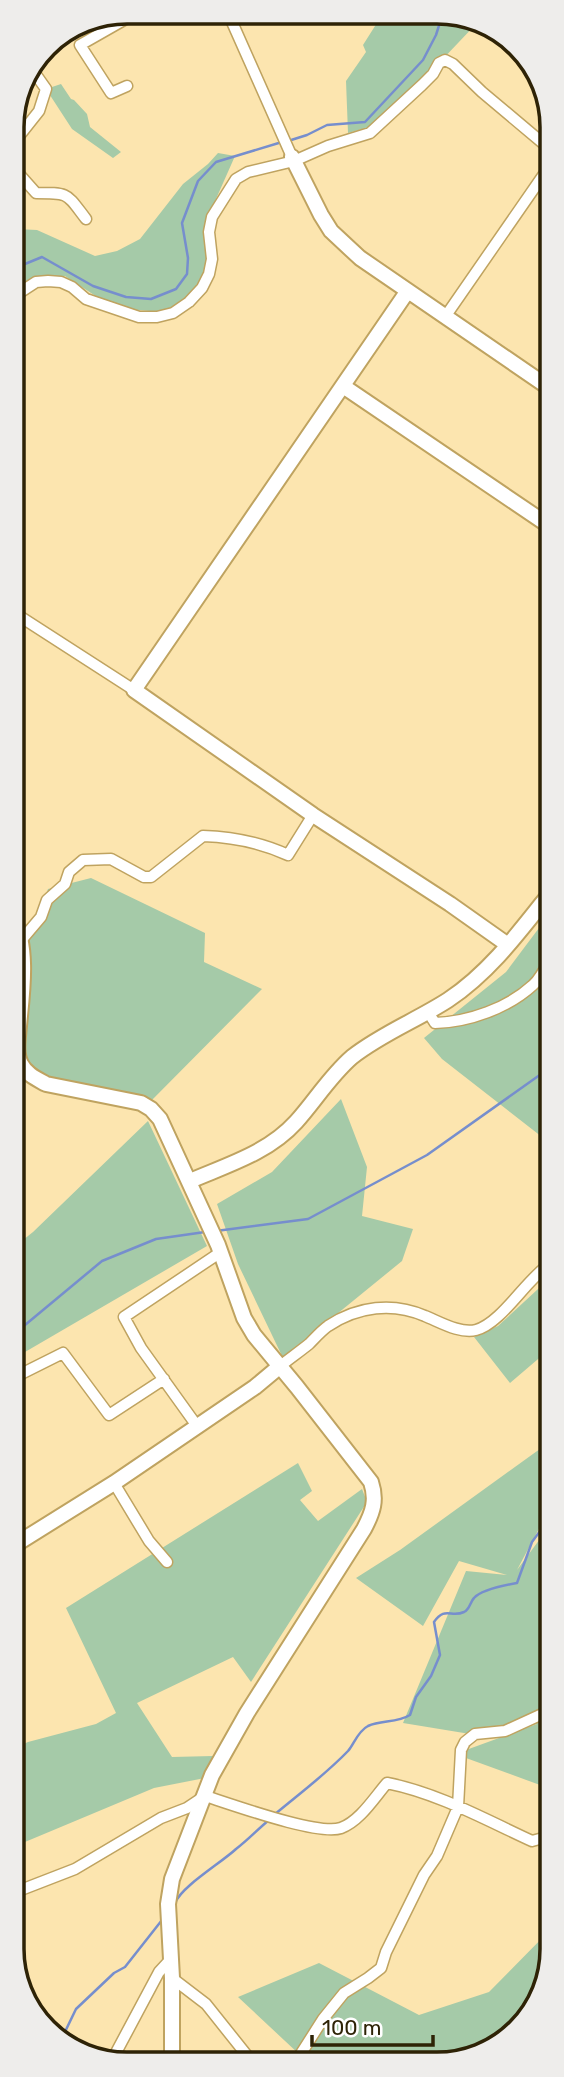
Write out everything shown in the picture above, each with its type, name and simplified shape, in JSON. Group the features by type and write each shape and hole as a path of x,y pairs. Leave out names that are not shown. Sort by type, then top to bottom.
{"street":[{"path":"233,24 282,137 331,231 360,258 407,292 540,381"},
{"path":"115,25 80,45 111,93 127,86"},
{"path":"25,289 36,282 61,282 86,299 139,317 157,317 173,313 189,302 202,288 209,274 212,259 209,232 212,217 236,179 248,172 370,133 445,60 453,64 540,141"},
{"path":"25,129 39,111 46,89 38,78"},
{"path":"445,317 540,180"},
{"path":"25,182 36,193 62,193 69,197 86,219"},
{"path":"134,690 407,292"},
{"path":"343,386 540,519"},
{"path":"25,620 134,690 313,815 508,945"},
{"path":"25,937 41,917 47,900 65,884 69,872 83,860 111,859 144,877 152,877 203,836 233,837 269,846 288,855 313,815"},
{"path":"190,1181 268,1146 296,1122 338,1070 352,1057 428,1012 472,982 508,945 540,906"},
{"path":"428,1012 435,1023 470,1019 523,993 540,975"},
{"path":"24,1069 32,1077 46,1084 141,1103 160,1119 220,1248 244,1318 254,1335 371,1482 375,1504 364,1529 247,1713 212,1775 170,1886 168,1904 172,2052"},
{"path":"197,1426 141,1348 124,1317 220,1248"},
{"path":"24,1539 114,1483 255,1387 331,1324 376,1307 400,1308 460,1330 480,1329 494,1319 539,1271"},
{"path":"24,1372 64,1353 109,1415 164,1379"},
{"path":"114,1483 149,1541 167,1562"},
{"path":"302,2052 344,1993 381,1968 386,1952 458,1807 461,1750 465,1742 475,1734 505,1731 539,1715"},
{"path":"205,1796 295,1823 338,1829 352,1822 387,1783 458,1807 532,1841 539,1839"},
{"path":"24,1888 75,1869 161,1818 187,1808 205,1796"},
{"path":"117,2051 159,1972 171,1959"},
{"path":"172,1978 206,2004 244,2052"}],"green space":[{"path":"376,24 436,24 470,30 439,63 369,127 348,133 346,81 366,52 363,45"},
{"path":"61,84 71,99 87,114 90,127 121,152 113,158 72,129 46,89"},
{"path":"218,153 235,156 208,217 212,259 197,286 173,313 114,308 65,276 33,277 25,282 25,229 37,230 95,256 117,251 140,239 183,184"},
{"path":"91,878 205,933 204,962 262,989 151,1101 60,1082 24,1067 25,946 48,889"},
{"path":"540,927 539,1135 442,1059 424,1038 506,972"},
{"path":"341,1099 367,1167 362,1216 413,1229 402,1261 283,1358 238,1264 217,1204 272,1172"},
{"path":"148,1121 207,1246 24,1352 24,1239"},
{"path":"539,1288 539,1358 510,1383 474,1337 498,1326"},
{"path":"539,1449 539,1528 517,1570 539,1540 539,1785 455,1754 537,1724 470,1734 403,1723 466,1571 507,1575 459,1561 423,1626 356,1578 400,1550"},
{"path":"298,1463 312,1491 300,1500 318,1521 362,1489 367,1502 251,1682 233,1657 137,1703 172,1757 213,1756 205,1778 154,1788 24,1842 24,1744 96,1724 116,1713 66,1608"},
{"path":"539,1941 539,1956 532,1989 514,2017 482,2042 450,2052 297,2052 238,1997 319,1963 419,2015 489,1992"}],"waterway":[{"path":"288,141 327,125 365,122 423,60 439,24"},
{"path":"25,264 42,257 93,286 126,297 151,299 176,289 187,274 188,258 182,223 198,181 216,162 282,142"},
{"path":"216,1231 308,1219 427,1155 539,1075"},
{"path":"24,1326 102,1261 156,1239 205,1232"},
{"path":"274,1815 339,1760 365,1728 410,1715 416,1697 431,1676 440,1655 434,1622 445,1613 464,1612 474,1598 483,1592 517,1583 532,1542 539,1532"},
{"path":"175,1903 193,1882 269,1820"},
{"path":"65,2031 76,2009 114,1973 125,1967 162,1920"}]}
